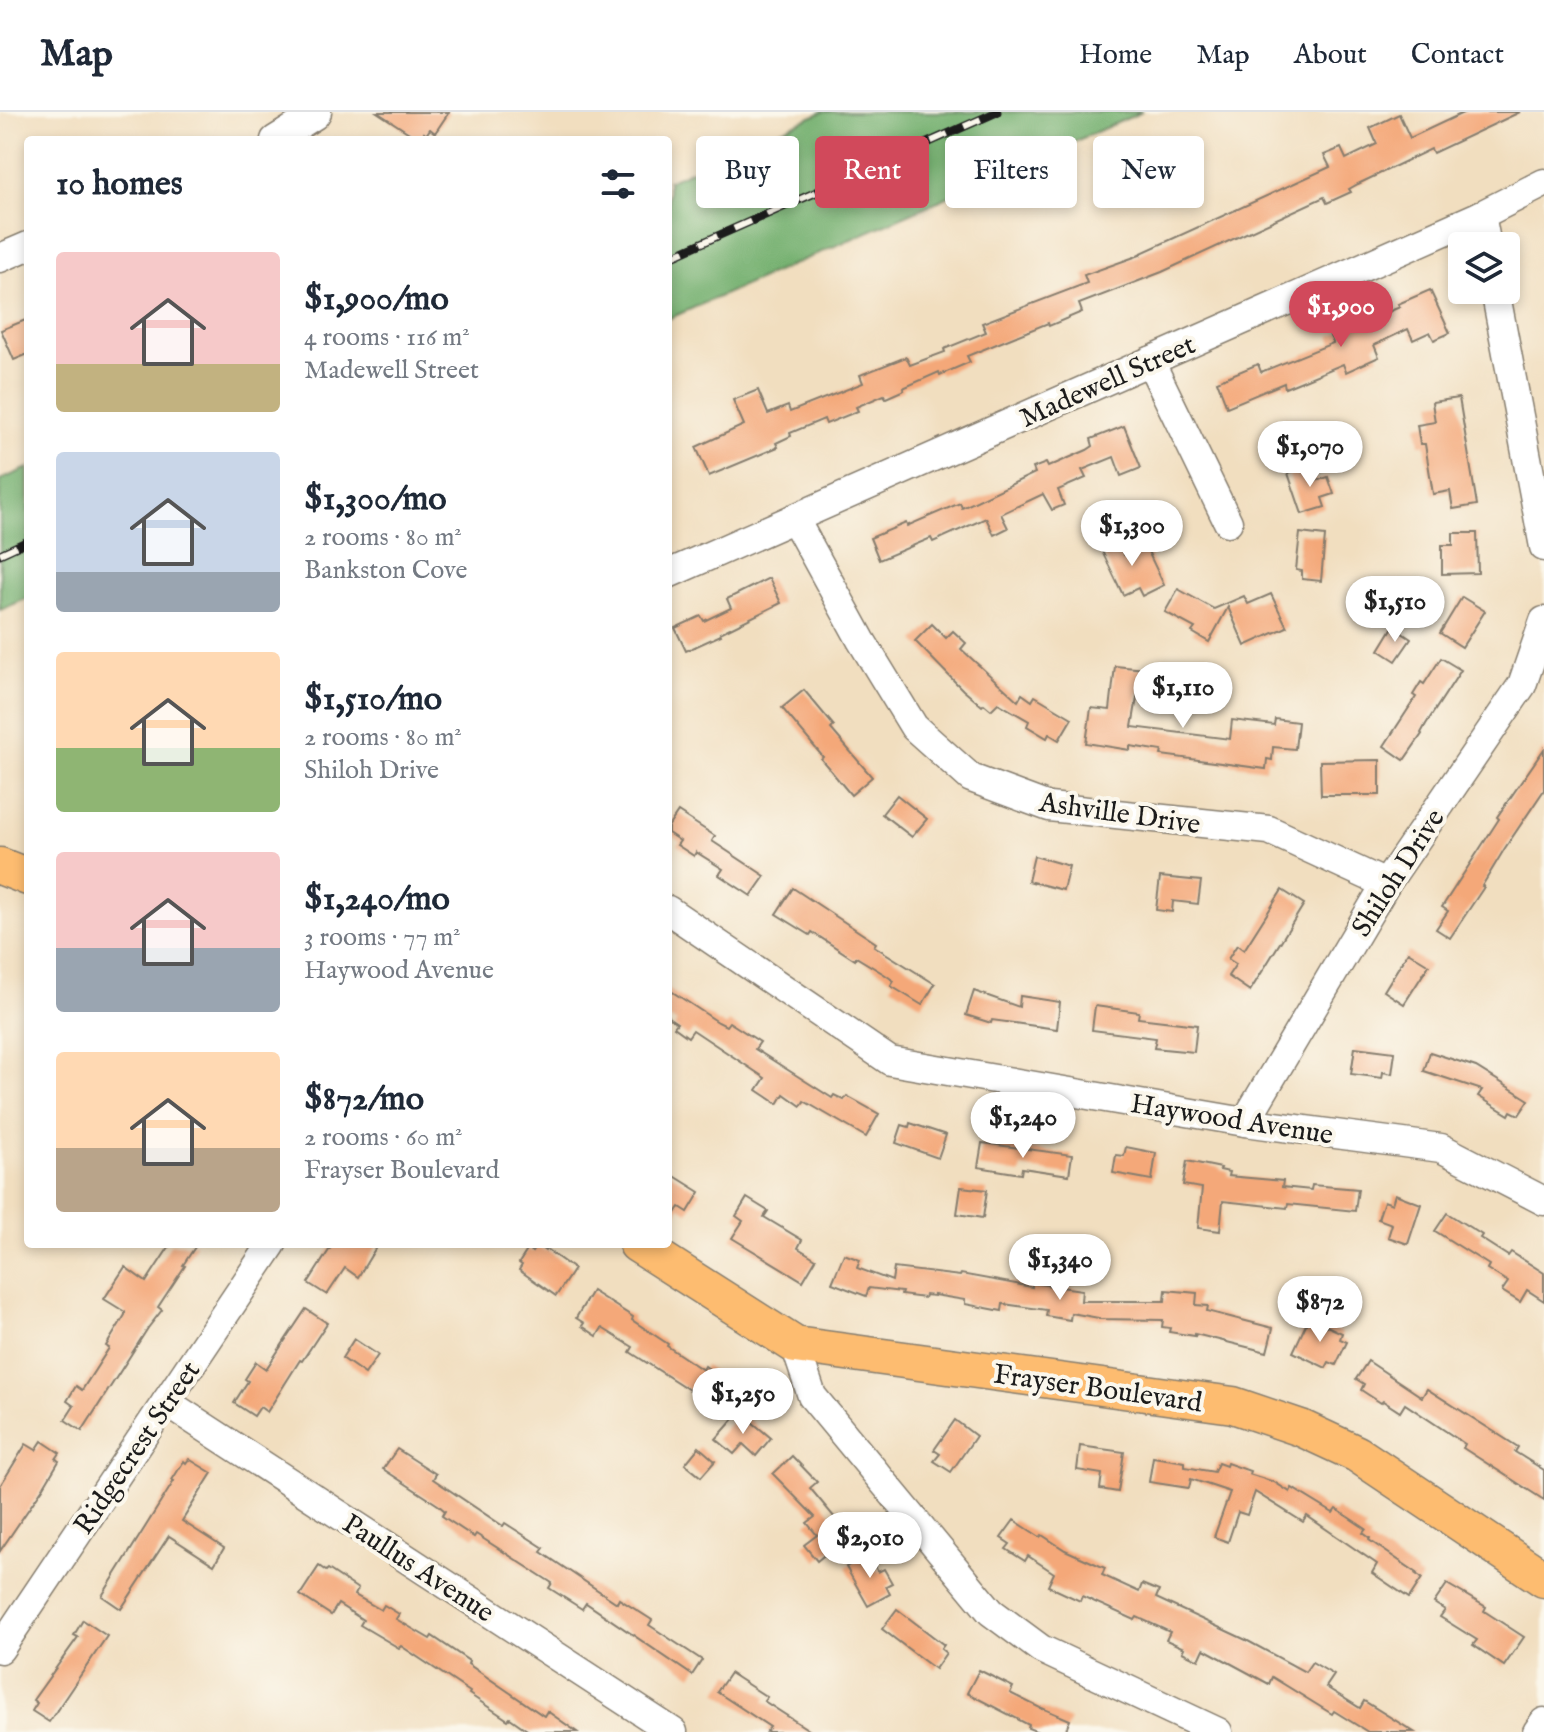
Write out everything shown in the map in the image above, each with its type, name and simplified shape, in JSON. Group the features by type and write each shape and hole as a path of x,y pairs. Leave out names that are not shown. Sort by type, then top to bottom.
{"main road":[{"name":"Frayser Boulevard","path":"643,1248 795,1345 1233,1405 1301,1428 1357,1454 1544,1579"}],"street":[{"path":"281,136 317,112"},
{"name":"Madewell Street","path":"672,572 1481,215 1544,183"},
{"path":"1481,215 1484,232"},
{"path":"0,258 24,248"},
{"path":"1498,304 1544,547"},
{"path":"1150,361 1228,522"},
{"name":"Ashville Drive","path":"794,518 861,640 914,727 971,778 1049,807 1269,830 1386,884"},
{"name":"Shiloh Drive","path":"1245,1122 1386,884 1522,685 1544,621"},
{"name":"Haywood Avenue","path":"672,913 890,1061 1245,1122 1441,1148 1540,1190"},
{"name":"Ridgecrest Street","path":"0,1649 269,1248"},
{"path":"795,1345 812,1396 991,1612 1041,1649 1218,1732"},
{"name":"Paullus Avenue","path":"166,1402 673,1732"},
{"path":"1537,1732 1544,1722"}],"green space":[{"path":"822,112 1142,112 1077,140 1077,136 945,136 945,198 929,205 929,136 815,136 815,208 922,208 672,317 672,179 696,168 696,208 799,208 799,136 768,136"},
{"path":"24,470 24,600 0,610 0,480"}],"building":[{"path":"377,112 449,112 435,133 430,129 426,135 414,136"},
{"path":"1465,112 1520,112 1433,153 1431,149 1358,184 1349,189 1351,192 1327,203 1324,197 1162,272 1079,304 1082,312 967,356 970,362 940,375 939,372 886,398 884,395 856,407 858,411 826,424 824,419 790,433 791,436 776,443 778,447 709,476 696,447 744,425 733,400 758,390 768,414 788,406 790,412 863,383 860,375 906,357 910,365 945,352 944,349 986,332 982,323 1087,283 1084,275 1140,255 1330,167 1324,155 1341,148 1346,159 1377,144 1370,128 1399,114 1410,138"},
{"path":"1430,290 1450,333 1434,340 1430,332 1413,340 1408,329 1374,345 1379,357 1346,372 1343,364 1285,388 1284,383 1227,407 1217,381 1258,364 1261,372 1333,343 1330,336 1400,307 1398,304"},
{"path":"24,321 24,356 14,360 1,330"},
{"path":"1459,398 1477,505 1453,509 1450,491 1433,494 1425,444 1420,444 1417,425 1435,422 1432,402"},
{"path":"1124,426 1141,468 1121,476 1114,457 1082,470 1086,478 1058,490 1064,505 1052,510 1043,494 1001,514 1008,528 994,535 986,518 933,542 931,538 879,560 870,538 960,503 962,508 1035,473 1033,468 1046,463 1048,467 1087,450 1093,446 1091,439"},
{"path":"1311,465 1316,481 1328,477 1334,494 1322,498 1325,507 1302,514 1288,473"},
{"path":"1300,533 1325,536 1321,581 1302,579 1302,571 1296,570"},
{"path":"1453,533 1477,533 1478,573 1442,574 1442,545 1453,545"},
{"path":"1115,537 1124,555 1145,545 1164,585 1142,596 1138,588 1123,595 1099,545"},
{"path":"769,578 781,603 686,651 675,628 701,616 704,621 731,608 727,599"},
{"path":"1178,589 1214,609 1244,596 1248,604 1271,594 1287,627 1245,646 1228,607 1209,642 1192,632 1195,628 1165,612"},
{"path":"1365,594 1389,603 1381,621 1358,612"},
{"path":"1462,597 1485,611 1462,647 1440,633"},
{"path":"932,624 946,638 953,631 966,643 961,649 1018,701 1022,694 1032,701 1035,696 1072,718 1059,740 1049,734 1047,738 1027,726 1029,721 998,703 991,710 984,704 982,706 963,690 915,641"},
{"path":"1393,627 1411,639 1396,661 1379,650"},
{"path":"1441,658 1461,670 1404,760 1384,746 1416,697 1413,695 1421,682 1424,684"},
{"path":"1115,666 1155,670 1152,694 1138,692 1132,727 1230,739 1232,720 1274,725 1275,719 1298,722 1295,749 1273,747 1272,760 1267,759 1266,769 1161,755 1162,751 1130,746 1130,750 1086,743 1091,708 1110,710"},
{"path":"804,690 834,726 831,729 872,777 851,795 782,708"},
{"path":"1544,749 1544,790 1450,938 1436,929 1448,911 1442,907 1499,819 1497,817"},
{"path":"1380,760 1380,795 1321,795 1320,761"},
{"path":"897,795 927,819 912,837 882,814"},
{"path":"678,812 715,836 712,841 765,876 751,896 719,875 723,869 696,852 694,856 677,845 680,841 672,836 672,821"},
{"path":"1034,856 1069,866 1063,890 1028,881"},
{"path":"1160,877 1201,881 1198,904 1173,901 1172,912 1156,910"},
{"path":"793,888 876,943 874,946 935,984 922,1005 891,986 894,981 884,974 776,914"},
{"path":"1282,890 1304,904 1250,991 1228,976 1236,964 1228,959 1237,945 1244,950"},
{"path":"1408,952 1429,965 1404,1004 1384,991"},
{"path":"974,991 1019,1007 1020,996 1060,1002 1057,1029 992,1020 991,1023 966,1015"},
{"path":"672,992 718,1022 726,1026 729,1022 760,1042 755,1049 832,1098 834,1095 844,1100 847,1096 879,1114 866,1137 804,1101 801,1106 784,1094 778,1104 757,1090 765,1078 693,1030 688,1037 674,1027 677,1023 672,1020"},
{"path":"1095,1006 1139,1012 1138,1018 1197,1025 1194,1052 1154,1048 1156,1038 1092,1030"},
{"path":"1355,1047 1395,1052 1392,1074 1383,1072 1382,1078 1351,1074"},
{"path":"1430,1052 1476,1067 1529,1100 1519,1115 1511,1111 1509,1115 1478,1096 1482,1090 1424,1071"},
{"path":"910,1123 946,1135 938,1158 896,1143 902,1125 909,1127"},
{"path":"982,1143 1072,1155 1069,1175 1022,1168 1021,1174 978,1167"},
{"path":"1126,1147 1156,1153 1152,1180 1113,1173 1116,1155 1124,1156"},
{"path":"1187,1161 1221,1168 1229,1172 1228,1176 1283,1181 1282,1187 1311,1190 1312,1185 1358,1189 1355,1211 1223,1201 1220,1231 1198,1228 1202,1188 1183,1185"},
{"path":"672,1174 700,1192 688,1212 680,1207 672,1219"},
{"path":"961,1187 987,1190 983,1218 957,1214"},
{"path":"1395,1194 1421,1204 1408,1244 1388,1237 1392,1224 1378,1219 1384,1201 1392,1204"},
{"path":"747,1198 768,1211 764,1217 802,1240 798,1248 816,1259 803,1281 732,1238 743,1221 736,1216"},
{"path":"1447,1213 1508,1256 1511,1252 1544,1273 1544,1301 1527,1290 1520,1302 1502,1291 1508,1282 1487,1269 1489,1265 1435,1231"},
{"path":"168,1248 194,1248 158,1307 162,1310 82,1431 65,1420 74,1406 67,1401 76,1386 82,1390 109,1348 106,1346 125,1315 104,1299 125,1267 146,1282"},
{"path":"330,1248 376,1248 358,1277 345,1268 327,1295 308,1283"},
{"path":"535,1248 546,1249 574,1269 556,1296 519,1270 522,1265 519,1263 528,1249 532,1252"},
{"path":"844,1254 860,1260 857,1268 892,1281 894,1268 961,1274 1032,1287 1032,1283 1082,1290 1081,1301 1165,1301 1166,1290 1197,1293 1196,1305 1208,1306 1207,1311 1273,1328 1267,1352 1195,1334 1169,1332 1170,1328 1162,1327 1163,1320 1099,1319 1071,1313 1070,1320 1046,1316 1047,1310 1003,1304 1002,1311 965,1304 965,1300 934,1295 925,1295 924,1298 869,1288 866,1296 832,1283"},
{"path":"592,1291 633,1317 632,1320 667,1346 724,1380 722,1383 729,1387 716,1407 630,1352 633,1347 602,1328 597,1336 582,1326 584,1323 576,1318"},
{"path":"306,1309 327,1323 267,1412 260,1407 254,1416 234,1403 248,1381 245,1379 256,1362 266,1369"},
{"path":"1309,1318 1342,1333 1340,1339 1347,1342 1336,1365 1329,1362 1326,1368 1293,1352"},
{"path":"354,1339 378,1355 365,1374 342,1358"},
{"path":"1368,1361 1422,1397 1427,1389 1518,1447 1515,1452 1544,1470 1544,1500 1463,1448 1465,1444 1405,1404 1400,1412 1361,1390 1364,1384 1356,1379"},
{"path":"740,1412 771,1438 756,1456 743,1444 734,1454 716,1439"},
{"path":"955,1420 976,1436 951,1472 934,1461 940,1454 934,1450"},
{"path":"42,1441 60,1453 56,1459 59,1461 0,1551 0,1486 26,1444 36,1450"},
{"path":"1080,1446 1124,1452 1118,1492 1100,1489 1102,1474 1077,1470"},
{"path":"699,1447 715,1461 701,1477 685,1464"},
{"path":"397,1449 436,1474 433,1479 503,1526 505,1523 544,1548 541,1552 617,1603 619,1599 652,1620 649,1625 702,1660 692,1675 586,1603 582,1609 549,1588 552,1583 442,1516 445,1511 438,1505 383,1469"},
{"path":"792,1456 817,1482 810,1488 850,1536 817,1561 804,1545 817,1535 807,1523 815,1517 773,1474"},
{"path":"1153,1457 1185,1462 1185,1467 1214,1472 1218,1463 1226,1466 1227,1463 1290,1492 1292,1488 1333,1513 1336,1509 1366,1529 1363,1533 1369,1540 1422,1578 1409,1598 1372,1573 1377,1564 1307,1516 1303,1522 1255,1492 1247,1515 1238,1512 1228,1542 1214,1537 1230,1492 1191,1479 1189,1488 1149,1482"},
{"path":"189,1459 212,1473 182,1521 224,1548 214,1565 169,1536 121,1609 102,1596 184,1461 186,1463"},
{"path":"1014,1520 1040,1537 1042,1535 1065,1550 1105,1568 1102,1575 1139,1592 1142,1584 1159,1591 1156,1598 1246,1640 1305,1672 1312,1662 1334,1675 1326,1687 1360,1708 1364,1701 1414,1732 1368,1732 1272,1677 1269,1684 1204,1649 1199,1660 1182,1652 1184,1648 1166,1640 1170,1632 1082,1596 1080,1601 1048,1586 1054,1573 1028,1556 1025,1561 1006,1549 1010,1544 1001,1538"},
{"path":"868,1554 878,1572 884,1569 892,1583 886,1586 890,1594 868,1606 846,1567"},
{"path":"319,1566 358,1589 355,1595 381,1610 384,1605 399,1614 396,1619 430,1639 432,1636 544,1716 547,1711 577,1732 530,1732 401,1646 399,1648 360,1625 363,1620 338,1604 331,1615 300,1595"},
{"path":"1447,1584 1486,1607 1484,1611 1524,1637 1504,1666 1473,1645 1477,1640 1440,1617 1445,1610 1434,1603"},
{"path":"897,1609 944,1645 941,1649 946,1653 935,1669 882,1629"},
{"path":"83,1620 107,1636 49,1722 32,1711 37,1703 33,1700 78,1637 74,1635"},
{"path":"979,1670 1013,1687 1010,1693 1070,1720 1065,1732 1038,1732 967,1693"},
{"path":"730,1673 767,1697 764,1701 812,1732 766,1732 770,1727 717,1692"}],"railway":[{"path":"672,256 997,112"},
{"path":"0,554 24,543"}]}
